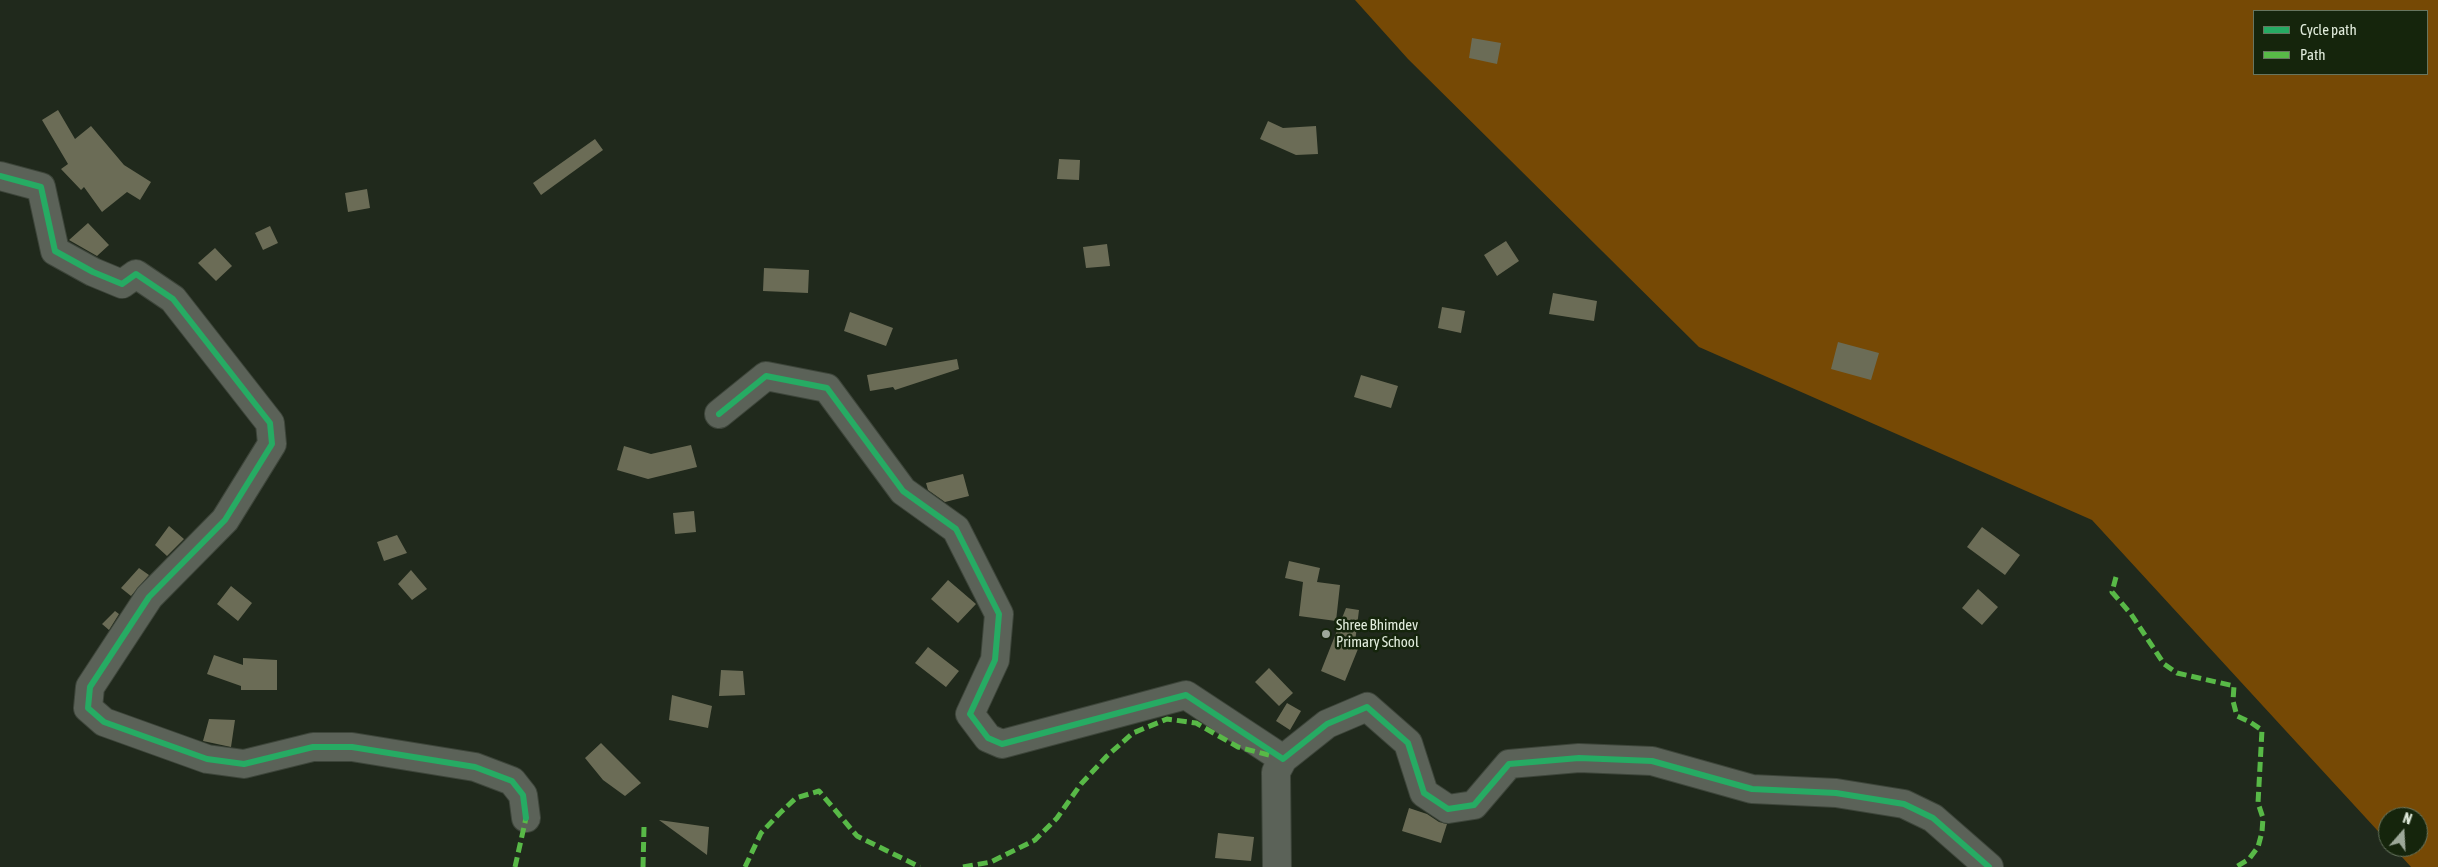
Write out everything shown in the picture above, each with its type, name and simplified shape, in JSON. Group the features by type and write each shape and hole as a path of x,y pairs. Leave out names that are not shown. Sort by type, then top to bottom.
{"street":[{"path":"0,176 41,187 55,251 93,272 122,284 136,274 173,299 270,423 272,444 225,520 150,597 90,686 88,708 104,722 207,759 244,764 313,747 352,747 475,767 512,781 523,795 526,818"},
{"path":"719,414 766,376 827,388 903,491 956,529 999,614 995,660 970,714 988,738 1002,744 1186,695 1283,759"},
{"path":"1277,867 1276,772 1283,759 1327,724 1366,708 1408,743 1424,793 1448,809 1474,805 1509,764 1579,758 1652,761 1752,788 1836,793 1904,804 1934,818 1989,867"}],"shaded area":[{"path":"1355,0 2438,0 2438,867 2411,867 2402,857 2428,857 2428,807 2378,807 2378,831 2092,520 1699,347 1408,59"}],"building":[{"path":"1472,38 1501,43 1497,64 1469,58"},
{"path":"58,110 75,139 91,126 124,165 151,182 140,200 127,192 102,212 84,187 81,190 61,169 68,164 42,120"},
{"path":"1268,121 1283,128 1316,126 1318,154 1296,155 1260,139"},
{"path":"595,139 603,150 541,195 533,183"},
{"path":"1059,159 1080,160 1079,180 1057,179"},
{"path":"367,189 370,208 348,212 345,193"},
{"path":"88,223 109,245 97,256 69,240"},
{"path":"270,226 278,243 263,250 255,233"},
{"path":"1506,241 1519,261 1497,276 1484,255"},
{"path":"1107,244 1110,266 1086,268 1083,247"},
{"path":"215,248 232,266 216,281 198,263"},
{"path":"764,268 809,270 808,293 763,291"},
{"path":"1553,293 1597,301 1594,321 1549,314"},
{"path":"1442,307 1465,311 1461,333 1438,328"},
{"path":"850,312 893,328 886,346 844,331"},
{"path":"1838,342 1879,353 1871,380 1831,369"},
{"path":"957,359 959,369 895,390 893,387 870,391 867,375"},
{"path":"1361,375 1398,386 1391,408 1354,397"},
{"path":"691,445 697,467 648,479 617,470 624,446 651,454"},
{"path":"963,474 969,496 945,502 928,490 926,483"},
{"path":"694,511 696,532 675,534 673,513"},
{"path":"169,526 184,539 167,556 155,545"},
{"path":"1982,527 2020,555 2005,575 1967,547"},
{"path":"397,535 407,553 384,561 377,542"},
{"path":"1289,561 1320,568 1317,582 1340,585 1336,621 1299,616 1303,582 1285,578"},
{"path":"139,568 149,575 131,596 121,588"},
{"path":"411,570 427,589 412,600 398,584"},
{"path":"948,580 976,604 958,623 931,599"},
{"path":"231,586 252,603 238,621 217,604"},
{"path":"1978,589 1998,607 1982,625 1962,608"},
{"path":"1346,608 1359,610 1355,642 1360,644 1345,681 1321,671"},
{"path":"115,611 119,614 109,630 102,624"},
{"path":"928,647 959,671 946,687 915,663"},
{"path":"214,655 243,665 243,658 277,660 277,690 241,690 241,686 207,674"},
{"path":"1269,668 1293,693 1279,706 1255,682"},
{"path":"721,670 743,671 745,695 719,696"},
{"path":"672,695 712,706 708,728 669,720"},
{"path":"1287,703 1301,711 1290,730 1276,721"},
{"path":"209,719 235,720 231,747 203,741"},
{"path":"601,743 641,783 625,796 603,780 585,758"},
{"path":"1409,808 1447,824 1441,843 1402,831"},
{"path":"659,820 709,827 707,855"},
{"path":"1218,833 1254,837 1251,861 1215,858"}],"marked path":[{"path":"2116,577 2112,592 2131,614 2164,664 2177,673 2234,686 2233,701 2237,716 2262,730 2258,803 2263,818 2262,832 2258,847 2249,859 2236,867"},
{"path":"963,867 991,862 1035,840 1057,818 1081,784 1107,756 1133,733 1167,719 1196,723 1238,747 1269,755"},
{"path":"745,867 761,833 780,813 796,798 819,791 857,836 920,867"},
{"path":"515,867 526,818"},
{"path":"643,867 644,827"}],"cycle path":[{"path":"0,176 41,187 55,251 93,272 122,284 136,274 173,299 270,423 272,444 225,520 149,597 90,687 88,708 104,722 207,759 244,764 313,747 352,747 475,767 512,781 523,795 526,818"},
{"path":"719,414 766,376 827,388 903,491 956,529 999,614 995,660 970,714 988,738 1002,744 1186,695 1283,759 1327,724 1367,707 1408,743 1424,793 1448,809 1474,805 1509,764 1579,758 1652,761 1752,789 1836,793 1904,804 1933,818 1989,867"}],"place":[{"name":"Shree Bhimdev Primary School","path":"1326,634"}]}
